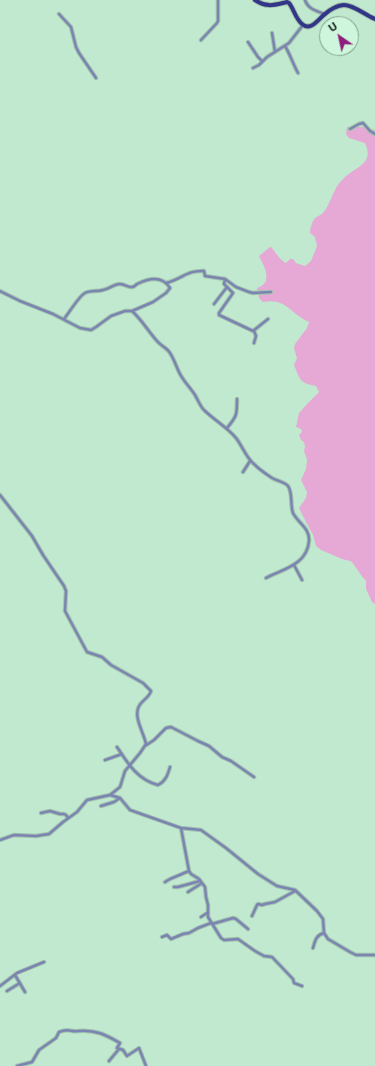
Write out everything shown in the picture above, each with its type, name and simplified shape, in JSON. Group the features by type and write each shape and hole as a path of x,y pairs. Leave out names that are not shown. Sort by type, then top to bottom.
{"main road":[{"path":"255,0 262,4 271,6 287,2 299,21 303,25 308,26 318,21 325,14 339,6 344,5 375,18"}],"street":[{"path":"201,40 218,21 218,0"},
{"path":"304,0 309,8 325,14"},
{"path":"59,14 71,27 76,47 96,78"},
{"path":"253,68 292,40 303,25"},
{"path":"272,33 276,52"},
{"path":"248,42 262,61"},
{"path":"284,46 290,54 292,62 298,73"},
{"path":"350,129 364,123 370,131 375,134"},
{"path":"166,283 191,272 204,271 205,276 225,279 236,287 249,292 271,292"},
{"path":"225,279 224,284 232,293 219,314 254,331 256,336 254,344"},
{"path":"0,291 64,319 80,328 91,330 111,316 125,311 132,311 153,302 166,293 170,288 161,280 152,280 142,282 131,287 118,284 104,290 87,292 82,295 64,319"},
{"path":"214,304 227,287"},
{"path":"132,311 158,342 170,353 182,379 204,409 227,428 236,438 250,461 271,477 287,486 290,491 292,510 295,516 303,524 307,532 309,540 307,551 304,556 294,565 266,578"},
{"path":"254,331 268,319"},
{"path":"227,428 236,415 237,399"},
{"path":"243,472 250,461"},
{"path":"0,495 32,536 64,586 66,591 65,611 87,652 102,657 111,665 143,683 151,690 150,695 140,704 137,710 145,746"},
{"path":"294,565 302,580"},
{"path":"0,840 14,835 36,836 49,834 77,812 87,800 110,795 120,787 124,772 129,765 145,746 152,742 166,728 171,727 209,746 222,757 254,776"},
{"path":"117,748 139,776 153,784 158,785 162,783 166,778 170,767"},
{"path":"104,760 122,754"},
{"path":"110,795 120,798 130,810 181,828 201,830 258,874 277,886 295,890 317,911 323,919 324,933 328,939 350,952 356,954 375,955"},
{"path":"101,806 114,802 120,798"},
{"path":"41,813 51,811 59,814 66,814 68,818"},
{"path":"181,828 189,871 205,887 208,905 208,918 222,939 238,939 264,956 272,957 293,979 294,984 302,986"},
{"path":"165,882 189,871"},
{"path":"174,887 201,882"},
{"path":"188,892 201,882"},
{"path":"252,916 256,905 274,902 295,890"},
{"path":"201,917 208,912"},
{"path":"162,937 167,935 171,939 211,923 233,918 248,930"},
{"path":"313,948 315,940 318,936 324,933"},
{"path":"0,986 15,974 44,962"},
{"path":"15,974 25,992"},
{"path":"7,991 20,983"},
{"path":"17,1066 32,1062 40,1050 56,1038 60,1032 66,1030 93,1030 120,1043 117,1048 119,1049 109,1061"},
{"path":"119,1049 122,1050 127,1056 139,1048 146,1066"}],"shaded area":[{"path":"347,127 365,127 375,130 375,604 372,602 366,589 366,581 352,562 321,550 316,546 313,535 299,508 306,498 307,492 301,480 306,469 307,460 304,451 304,442 301,440 299,435 302,432 301,429 296,427 299,413 319,392 316,386 301,380 294,365 297,358 294,348 295,344 307,328 309,322 283,304 271,301 263,302 259,298 257,288 262,286 266,278 265,269 259,256 270,247 286,263 290,259 293,259 296,263 305,266 311,261 317,246 315,237 310,233 313,221 326,209 340,182 366,160 367,150 365,143 349,138 346,134"}]}
